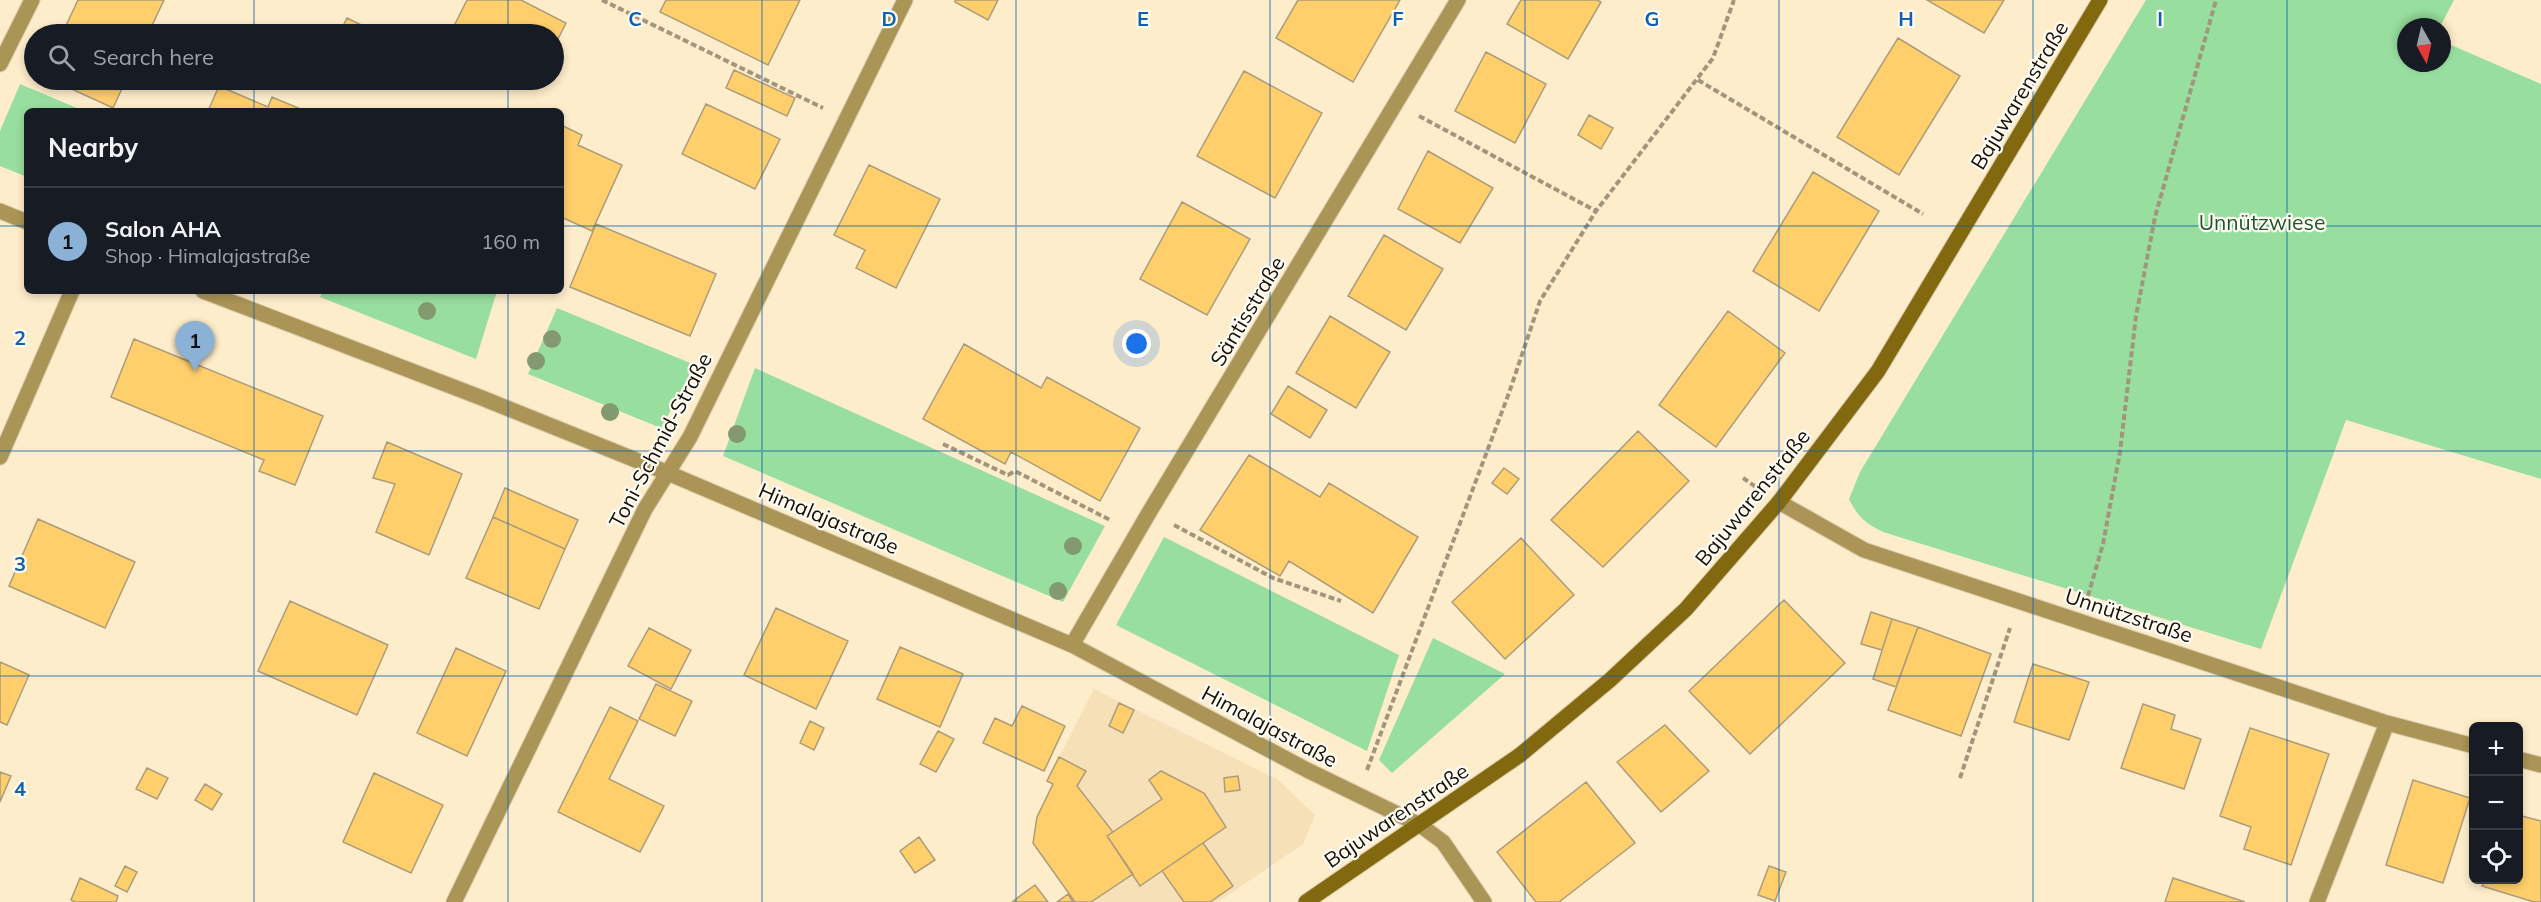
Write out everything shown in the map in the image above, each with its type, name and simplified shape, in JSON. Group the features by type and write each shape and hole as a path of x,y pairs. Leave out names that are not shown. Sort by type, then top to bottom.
{"main road":[{"name":"Bajuwarenstraße","path":"1306,902 1520,755 1610,680 1686,609 1779,502 1878,371 2100,0"}],"street":[{"path":"0,64 32,0"},
{"name":"Toni-Schmid-Straße","path":"454,902 645,509 690,437 905,0"},
{"name":"Säntisstraße","path":"1072,645 1458,0"},
{"path":"0,211 24,221"},
{"path":"0,457 71,294"},
{"name":"Himalajastraße","path":"211,294 482,398 668,473 1072,645 1307,770 1420,825 1443,842 1484,902"},
{"name":"Unnützstraße","path":"1779,502 1864,550 2387,723 2469,745"},
{"path":"2318,902 2387,723"},
{"path":"2523,760 2541,765"}],"path":[{"path":"602,0 828,111"},
{"path":"1367,771 1509,393 1540,301 1596,211 1713,58 1734,0"},
{"path":"2086,601 2103,544 2120,452 2136,316 2155,217 2216,0"},
{"path":"1698,80 1923,214"},
{"path":"1397,105 1596,211"},
{"path":"943,444 1008,475 1015,471 1137,533"},
{"path":"1150,512 1272,578 1341,601"},
{"path":"1960,778 2010,628"}],"shaded area":[{"path":"1094,689 1277,779 1315,815 1303,844 1218,902 1075,902 1033,843 1037,817 1053,784 1047,781"}],"green space":[{"name":"Unnützwiese","path":"2146,0 2454,0 2445,18 2397,18 2397,72 2451,72 2451,45 2541,84 2541,479 2346,420 2261,649 1883,532 1863,519 1849,499 1860,472"},
{"path":"20,84 24,86 24,90 34,90 77,108 24,108 24,176 0,166 0,131"},
{"path":"322,294 496,294 476,359 320,297"},
{"path":"557,308 695,365 661,428 528,374"},
{"path":"755,368 1105,526 1063,602 723,456"},
{"path":"1164,537 1399,655 1367,751 1116,625"},
{"path":"1433,638 1505,674 1392,773 1379,760"}],"building":[{"path":"78,0 164,0 153,24 67,24"},
{"path":"467,0 521,0 566,23 564,27 564,24 455,24"},
{"path":"666,0 800,0 768,65 660,12"},
{"path":"955,0 998,0 988,20"},
{"path":"1298,0 1400,0 1353,82 1276,38"},
{"path":"1521,0 1597,0 1601,2 1568,59 1507,24"},
{"path":"1927,0 2004,0 1984,33"},
{"path":"347,18 359,24 344,24"},
{"path":"1898,38 1960,76 1899,175 1837,137"},
{"path":"1486,52 1546,84 1515,143 1455,111"},
{"path":"734,70 795,98 787,116 726,88"},
{"path":"1244,71 1322,113 1275,198 1197,156"},
{"path":"74,90 121,90 113,108"},
{"path":"217,90 228,90 268,107 272,97 298,108 209,108"},
{"path":"706,104 780,139 755,189 682,154"},
{"path":"1589,115 1613,128 1601,149 1578,135"},
{"path":"564,126 582,135 578,145 622,165 592,231 564,218"},
{"path":"1428,151 1493,188 1460,243 1398,209"},
{"path":"869,165 940,199 896,288 856,268 865,250 834,235"},
{"path":"1813,172 1879,211 1819,311 1753,271"},
{"path":"1182,202 1250,239 1207,315 1140,279"},
{"path":"596,224 716,274 690,336 570,287"},
{"path":"1384,235 1443,269 1406,330 1348,296"},
{"path":"1728,311 1785,353 1716,447 1659,405"},
{"path":"1330,316 1390,352 1356,408 1296,373"},
{"path":"134,339 323,416 295,485 259,471 264,460 111,397"},
{"path":"964,344 1041,388 1047,377 1140,428 1100,501 1011,452 1005,464 923,419"},
{"path":"1288,386 1327,410 1310,438 1271,414"},
{"path":"1638,431 1689,481 1603,567 1551,520"},
{"path":"387,442 462,474 429,555 376,532 395,484 373,478"},
{"path":"1249,455 1320,497 1329,483 1418,537 1373,613 1289,561 1280,576 1200,530"},
{"path":"1504,468 1519,479 1507,494 1492,483"},
{"path":"505,488 578,520 565,549 493,517"},
{"path":"493,517 565,549 539,609 466,578"},
{"path":"38,519 135,562 105,628 9,586"},
{"path":"1521,538 1574,595 1505,659 1452,602"},
{"path":"1784,600 1845,663 1750,754 1689,691"},
{"path":"290,601 388,645 357,715 258,671"},
{"path":"776,608 848,641 816,709 744,675"},
{"path":"1871,612 1892,619 1882,650 1861,644"},
{"path":"1892,619 1918,627 1896,687 1873,679"},
{"path":"1918,627 1991,654 1961,736 1888,710"},
{"path":"649,628 691,650 671,689 628,666"},
{"path":"900,647 963,674 940,727 877,699"},
{"path":"456,648 506,671 467,756 417,733"},
{"path":"0,662 29,675 7,725 0,722"},
{"path":"2033,664 2089,682 2069,740 2014,722"},
{"path":"656,684 692,701 675,736 639,719"},
{"path":"1119,703 1134,710 1123,733 1109,726"},
{"path":"2143,704 2175,715 2171,729 2201,739 2184,789 2121,768"},
{"path":"1022,706 1065,726 1044,771 983,743 995,718 1012,726"},
{"path":"610,707 638,721 609,779 664,806 640,852 558,812"},
{"path":"810,721 824,728 814,750 800,743"},
{"path":"1665,725 1709,771 1661,812 1617,762"},
{"path":"2250,728 2329,754 2291,865 2244,849 2251,827 2220,816"},
{"path":"938,731 954,739 936,772 920,764"},
{"path":"1059,757 1086,771 1077,786 1113,832 1107,836 1133,874 1091,902 1075,902 1033,843 1037,817 1053,784 1047,781"},
{"path":"147,768 168,778 157,799 136,789"},
{"path":"1161,771 1204,793 1226,827 1140,886 1107,836 1162,799 1149,780"},
{"path":"0,772 11,776 0,802"},
{"path":"374,773 443,805 411,873 343,842"},
{"path":"1238,776 1240,790 1225,792 1224,778"},
{"path":"2413,780 2469,798 2443,883 2386,865"},
{"path":"1586,782 1635,843 1559,902 1536,902 1497,852"},
{"path":"205,784 222,794 212,810 195,800"},
{"path":"2523,816 2541,821 2541,902 2534,902 2482,886 2483,884 2523,884"},
{"path":"919,837 935,860 915,873 900,851"},
{"path":"1203,843 1233,886 1210,902 1184,902 1162,871"},
{"path":"125,866 137,872 127,892 115,886"},
{"path":"1769,866 1786,872 1775,901 1758,895"},
{"path":"80,878 118,896 116,902 75,902 71,900"},
{"path":"2173,878 2245,902 2165,902"},
{"path":"1035,885 1048,902 1012,902"},
{"path":"1068,894 1073,902 1057,902"}],"place":[{"name":"Salon AHA","path":"195,371"}]}
